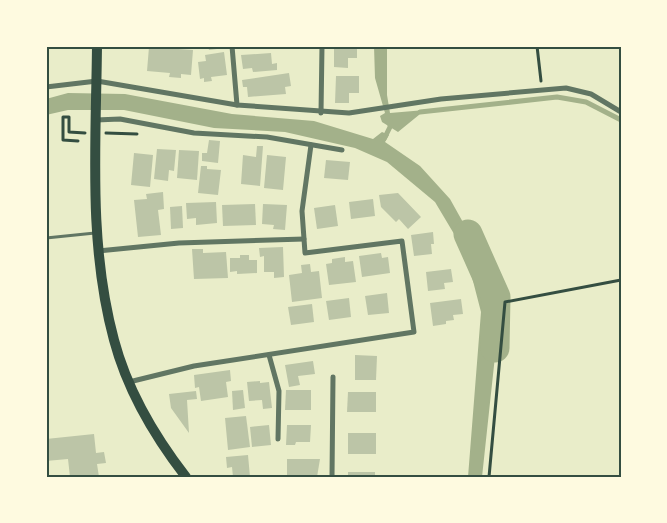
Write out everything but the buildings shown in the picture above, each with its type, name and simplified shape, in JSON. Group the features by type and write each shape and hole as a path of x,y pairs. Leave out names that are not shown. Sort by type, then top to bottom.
{"main road":[{"path":"97,46 95,168 98,251 114,340 129,382 165,449 185,477"}],"street":[{"path":"232,46 237,105"},
{"path":"322,46 322,113"},
{"path":"46,87 96,86 237,105 322,113 349,113 392,106 541,89 566,88 591,94 621,112"},
{"path":"96,117 120,119 194,133 267,137 342,150"},
{"path":"129,382 194,366 414,332 402,241 305,253 302,211 311,145"},
{"path":"98,251 179,243 304,239"},
{"path":"269,354 279,391 278,439"},
{"path":"332,477 333,377"}],"lane":[{"path":"46,238 97,233"}],"path":[{"path":"537,46 541,89"},
{"path":"69,117 63,117 63,140 78,141"},
{"path":"489,477 505,302 621,280"}],"shaded area":[{"path":"374,46 387,46 387,95 390,113 425,110 398,132 382,122 380,116 385,113 375,78"},
{"path":"68,93 125,94 232,114 314,121 373,139 382,132 389,135 385,142 420,166 450,199 479,251 499,319 482,477 468,477 481,312 466,254 435,202 387,162 355,148 285,132 214,128 124,110 68,110 46,115 46,99"}],"waterway":[{"path":"420,112 557,97 586,102 621,120"},
{"path":"384,139 390,127 390,121"},
{"path":"468,234 496,297 495,348"}]}
